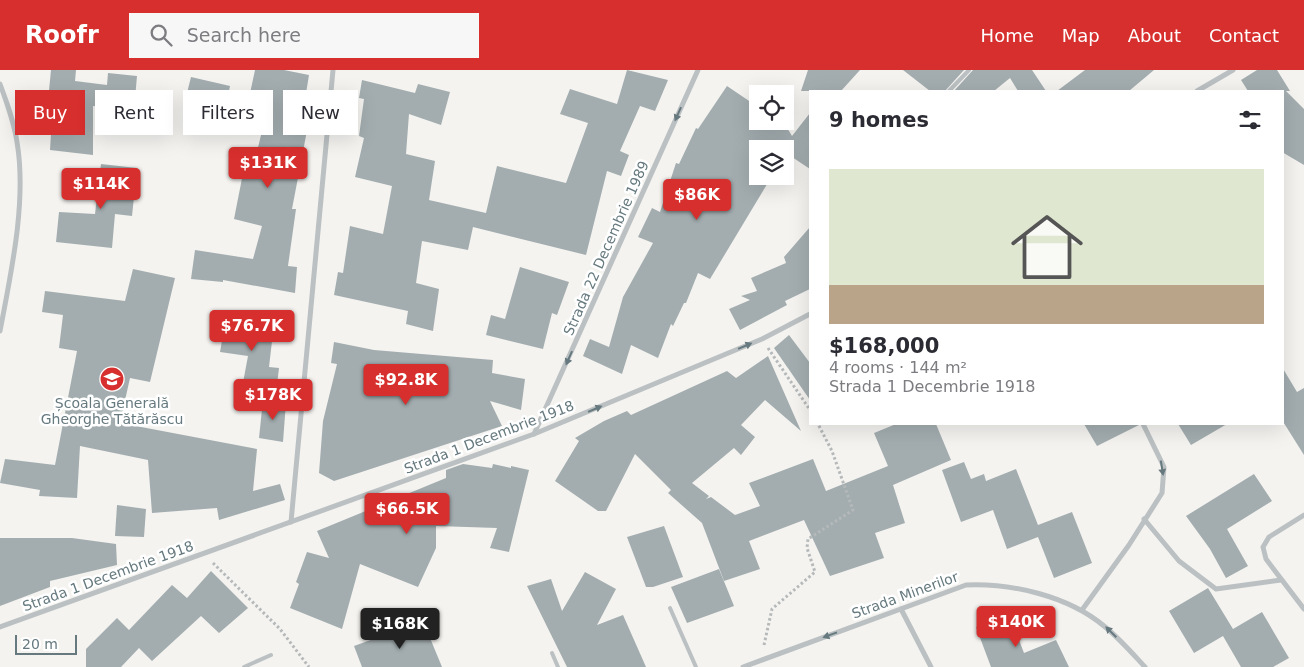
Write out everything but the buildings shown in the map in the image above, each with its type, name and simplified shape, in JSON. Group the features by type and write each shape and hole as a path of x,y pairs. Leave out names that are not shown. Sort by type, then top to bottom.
{"street":[{"path":"291,522 333,70"},
{"name":"Strada 22 Decembrie 1989","path":"534,434 698,70"},
{"path":"1199,90 1233,70"},
{"path":"0,84 17,142 20,166 15,247 2,306 0,331"},
{"name":"Strada 1 Decembrie 1918","path":"0,628 534,434 762,339 809,315"},
{"path":"1082,610 1129,546 1162,493 1164,467 1143,425"},
{"path":"1304,515 1269,538 1263,547 1266,559 1304,609"},
{"path":"1144,520 1179,561 1216,589 1281,580"},
{"name":"Strada Minerilor","path":"742,667 966,585 994,584 1023,588 1082,610 1105,626 1146,667"},
{"path":"902,609 931,667"},
{"path":"760,660 763,667"}],"lane":[{"path":"950,90 969,70"},
{"path":"670,608 696,667"},
{"path":"552,653 558,667"},
{"path":"244,667 271,654"}],"path":[{"path":"762,339 809,409"},
{"path":"760,660 772,609 815,572 807,548 808,539 853,510 832,450 819,425"},
{"path":"204,553 280,628 309,667"}],"place":[{"name":"Școala Generală Gheorghe Tătărăscu","path":"112,379"}]}
